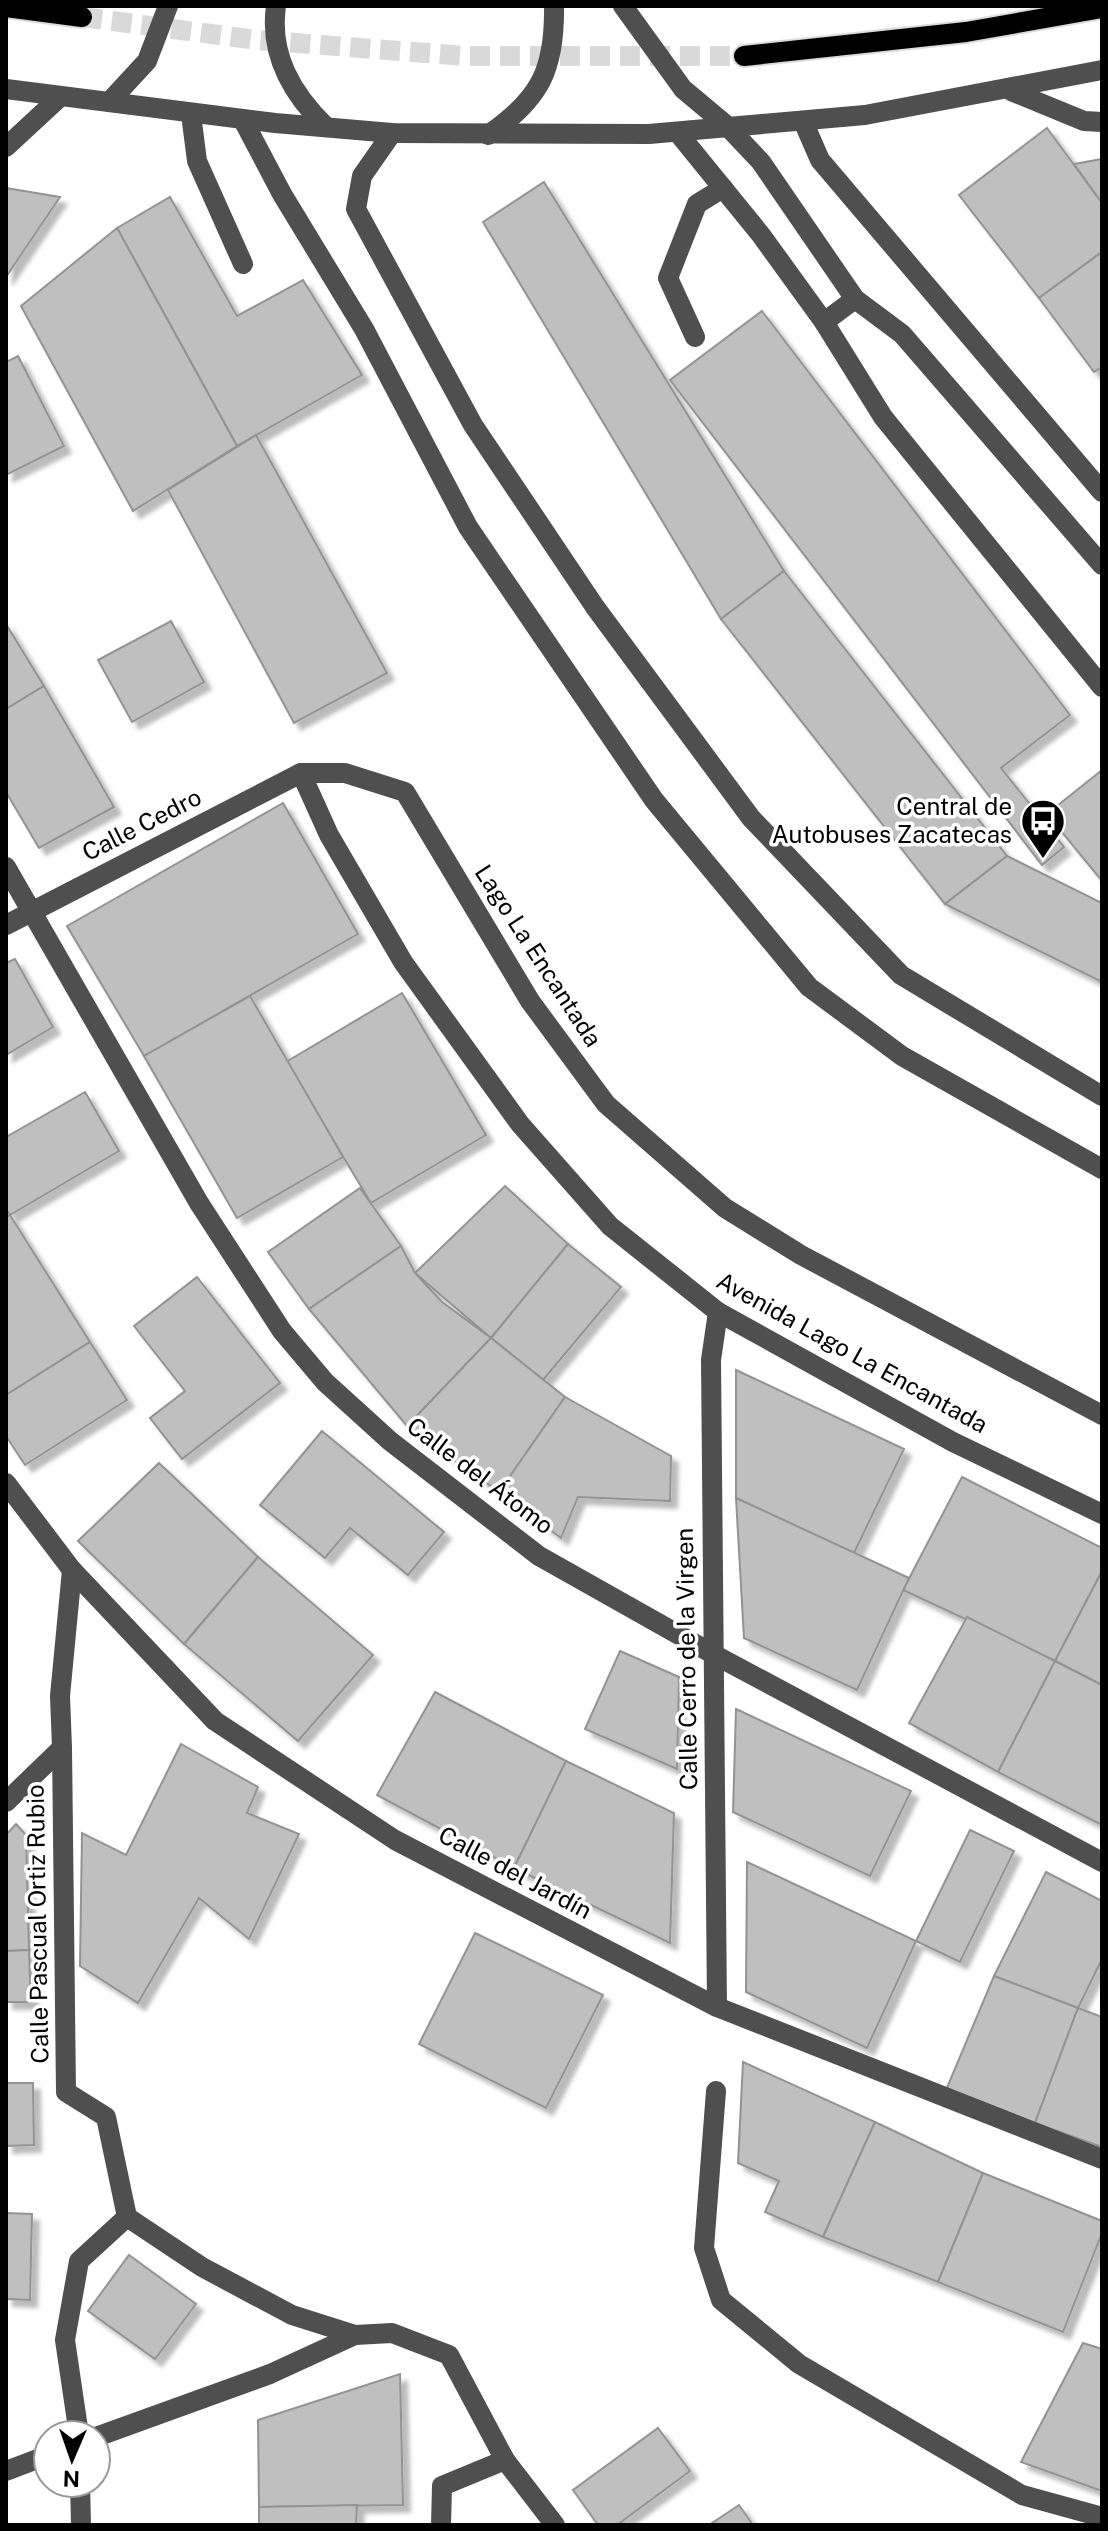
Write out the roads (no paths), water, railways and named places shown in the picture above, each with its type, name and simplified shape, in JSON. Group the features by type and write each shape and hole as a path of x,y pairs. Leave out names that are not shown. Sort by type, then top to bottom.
{"main road":[{"path":"6,7 82,17"},
{"path":"744,56 966,32 1102,8"}],"street":[{"path":"111,100 147,61 168,6"},
{"path":"276,6 274,22 281,63 300,101 326,127"},
{"path":"488,135 522,111 544,77 555,37 554,6"},
{"path":"623,6 683,89 726,125 761,162 855,299 902,334 1102,565"},
{"path":"6,89 111,100 243,120 392,133 678,133 726,125 865,115 1102,70"},
{"path":"1007,90 1084,121 1102,122"},
{"path":"6,147 60,97"},
{"path":"191,114 197,161 243,264"},
{"path":"243,120 282,194 364,329 468,527 654,800 809,987 902,1056 1102,1169"},
{"path":"803,121 820,160 1102,492"},
{"path":"392,133 362,176 356,209 473,425 595,607 751,818 901,975 1102,1096"},
{"path":"678,133 824,322 883,417 1102,687"},
{"path":"695,337 668,278 697,204 723,188"},
{"path":"824,322 855,299"},
{"name":"Calle Cedro","path":"6,925 301,773"},
{"name":"Avenida Lago La Encantada","path":"301,773 329,835 403,962 520,1124 610,1226 718,1312 953,1442 1102,1514"},
{"name":"Lago La Encantada","path":"301,773 345,773 405,792 530,1001 606,1104 725,1208 801,1255 1102,1415"},
{"name":"Calle del Átomo","path":"6,867 199,1203 282,1331 325,1382 390,1441 539,1556 713,1654 1102,1862"},
{"name":"Calle Cerro de la Virgen","path":"717,2007 711,1360 718,1312"},
{"name":"Calle del Jardín","path":"6,1483 72,1570 215,1721 395,1840 717,2007 1102,2159"},
{"path":"6,1802 62,1748 60,1696 72,1570"},
{"name":"Calle Pascual Ortiz Rubio","path":"62,1748 66,2092 106,2117 127,2217"},
{"path":"716,2091 704,2248 721,2300 799,2364 1022,2495 1102,2517"},
{"path":"77,2419 65,2340 79,2261 127,2217 202,2267 292,2315 355,2335 392,2333 449,2355 505,2460 555,2525"},
{"path":"112,2431 270,2374 355,2335"},
{"path":"441,2525 442,2486 505,2460"},
{"path":"6,2471 32,2461"},
{"path":"80,2499 81,2525"}],"tunnel":[{"path":"82,17 257,40 465,56 744,56"}],"place":[{"name":"Central de Autobuses Zacatecas","path":"1043,860"}]}
